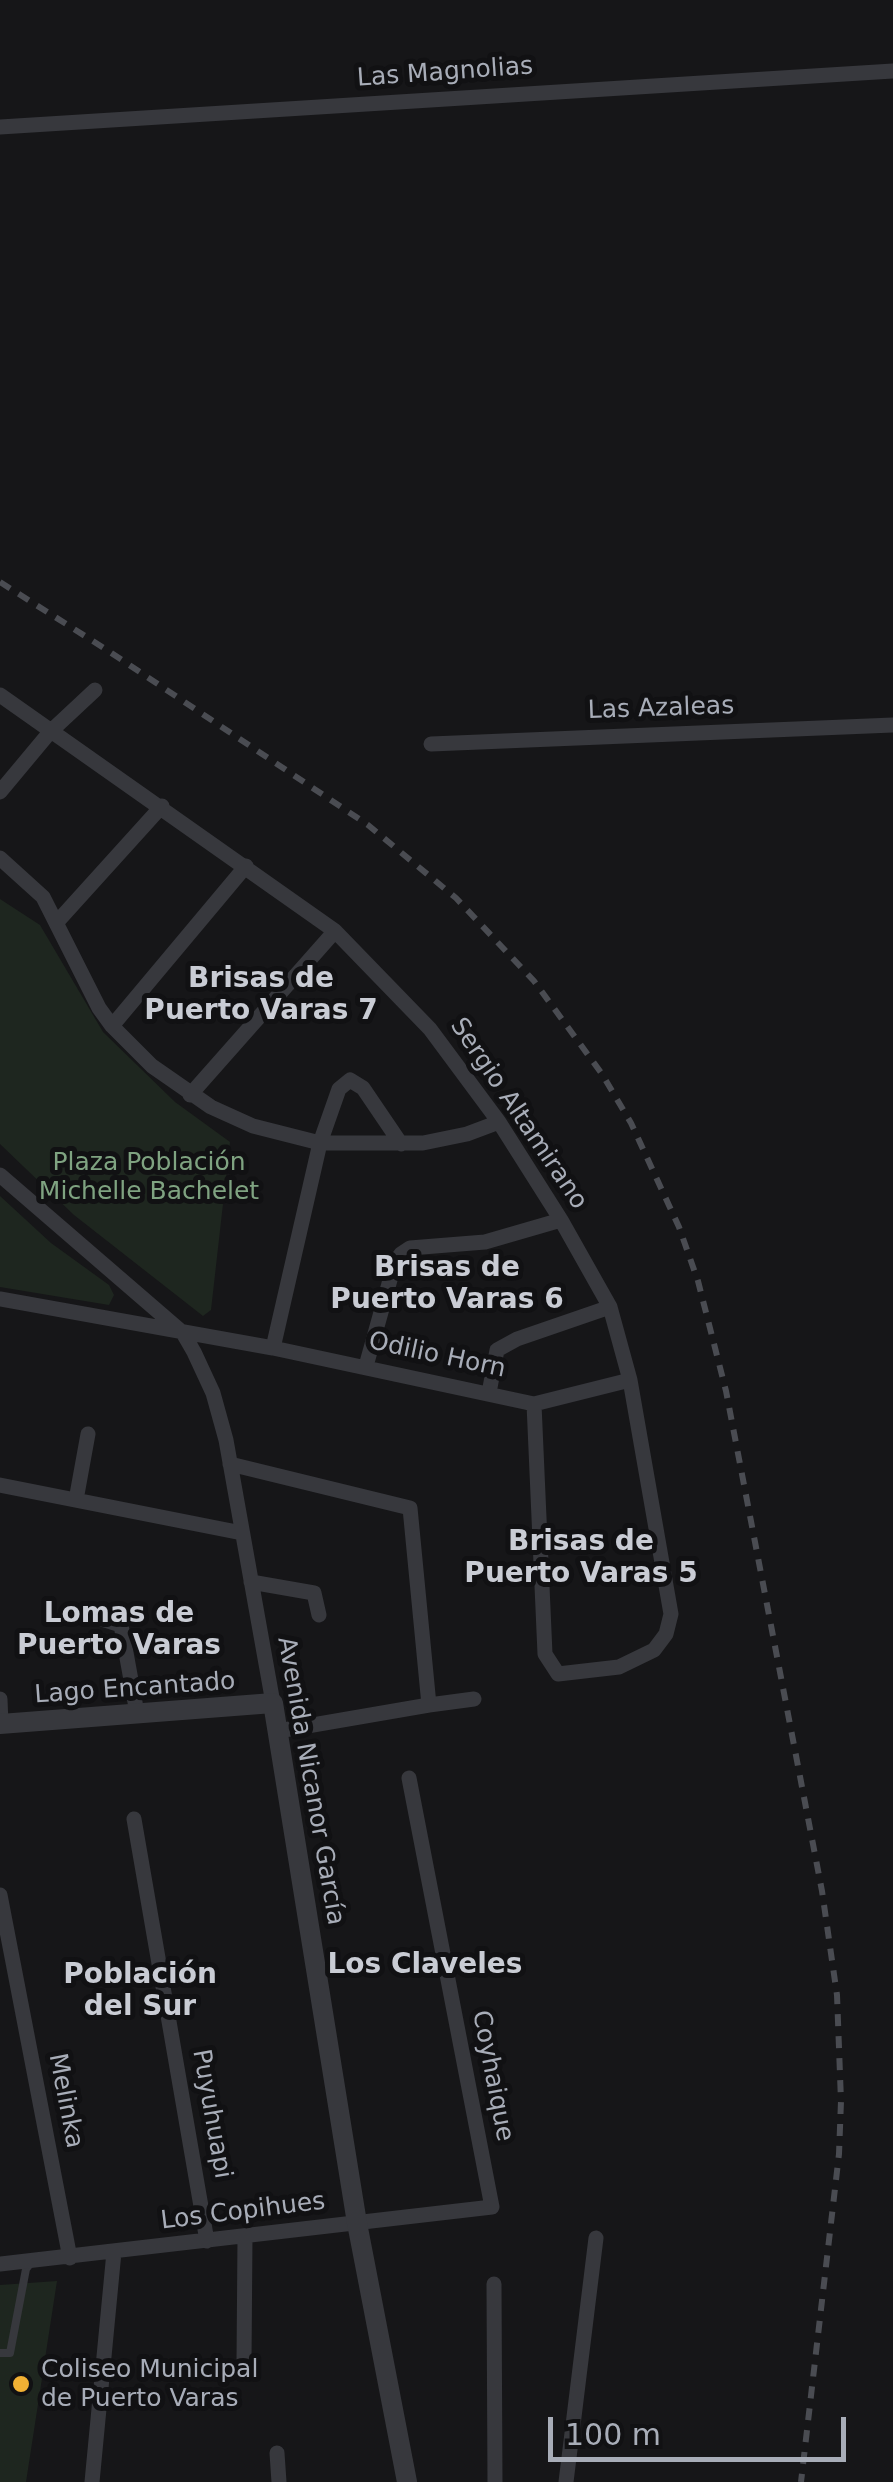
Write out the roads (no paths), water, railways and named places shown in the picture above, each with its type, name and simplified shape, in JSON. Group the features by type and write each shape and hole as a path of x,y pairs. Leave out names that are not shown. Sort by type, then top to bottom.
{"street":[{"name":"Las Magnolias","path":"0,127 893,71"},
{"path":"0,792 50,732 95,690"},
{"name":"Sergio Altamirano","path":"0,695 335,931 430,1029 499,1122 561,1220 610,1308 630,1380 671,1614 666,1634 654,1650 619,1667 558,1674"},
{"name":"Las Azaleas","path":"431,744 893,725"},
{"path":"58,922 162,806"},
{"path":"0,858 43,897 98,1008 112,1026 152,1066 190,1095 254,1126 320,1143 401,1144 445,1139 499,1122"},
{"path":"112,1026 246,866"},
{"path":"190,1095 335,931"},
{"path":"273,1348 320,1143 340,1089 350,1080 364,1088 401,1144"},
{"name":"Avenida Nicanor García","path":"0,1175 183,1333 213,1393 230,1464 278,1731 357,2223 408,2482"},
{"path":"366,1366 395,1262 401,1254 410,1248 485,1242 561,1220"},
{"path":"116,1321 130,1305 127,1286"},
{"name":"Odilio Horn","path":"0,1299 366,1366 534,1404 545,1654 558,1674"},
{"path":"489,1392 496,1350 517,1338 610,1308"},
{"path":"534,1404 630,1380"},
{"path":"76,1500 88,1434"},
{"path":"230,1464 410,1508 429,1705"},
{"path":"0,1485 242,1532"},
{"path":"251,1582 314,1594 319,1616"},
{"path":"88,1615 121,1625 137,1713"},
{"path":"0,1699 0,1724"},
{"path":"278,1731 474,1699"},
{"name":"Lago Encantado","path":"0,1724 273,1703"},
{"name":"Coyhaique","path":"409,1778 492,2207"},
{"name":"Puyuhuapi","path":"134,1818 207,2241"},
{"name":"Melinka","path":"0,1895 70,2258"},
{"name":"Los Copihues","path":"0,2264 492,2207"},
{"path":"244,2361 245,2236"},
{"path":"566,2482 596,2238"},
{"path":"92,2482 114,2252"},
{"path":"494,2284 496,2482"},
{"path":"277,2453 279,2482"}],"lane":[{"path":"0,2353 10,2353 26,2270 32,2261"}],"railway":[{"path":"0,582 368,825 456,898 534,981 602,1074 631,1123 679,1227 698,1281 726,1391 822,1891 837,1995 839,2154 801,2482"}],"place":[{"name":"Coliseo Municipal de Puerto Varas","path":"21,2384"}],"district":[{"name":"Brisas de Puerto Varas 7","path":"261,996"},
{"name":"Brisas de Puerto Varas 6","path":"447,1285"},
{"name":"Brisas de Puerto Varas 5","path":"581,1559"},
{"name":"Lomas de Puerto Varas","path":"119,1631"},
{"name":"Los Claveles","path":"425,1966"},
{"name":"Población del Sur","path":"140,1992"}],"park label":[{"name":"Plaza Población Michelle Bachelet","path":"149,1178"}]}
